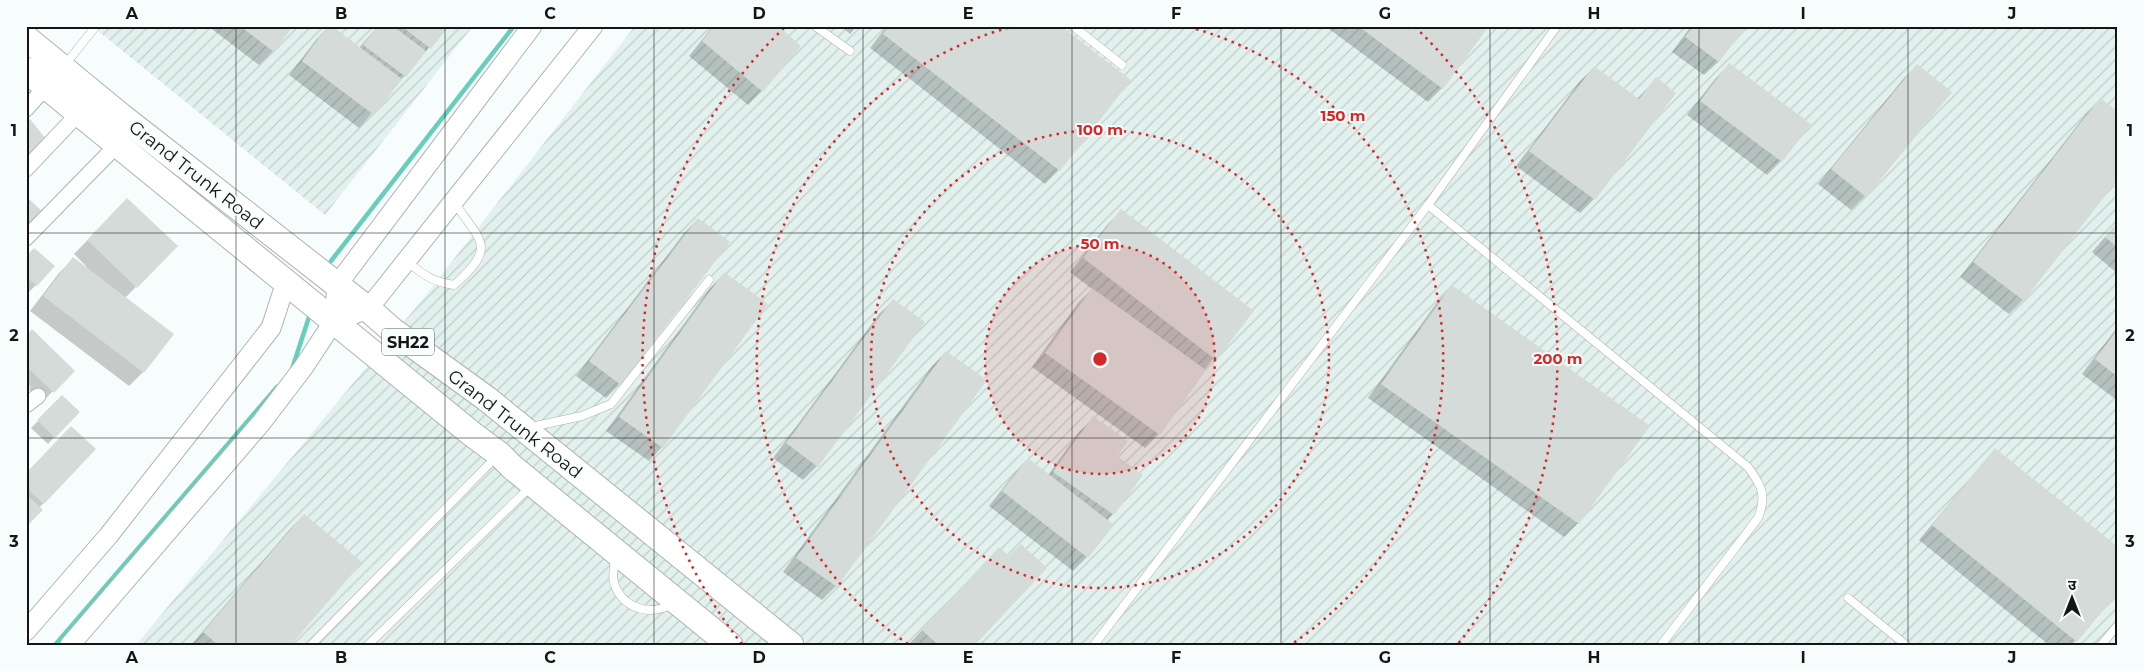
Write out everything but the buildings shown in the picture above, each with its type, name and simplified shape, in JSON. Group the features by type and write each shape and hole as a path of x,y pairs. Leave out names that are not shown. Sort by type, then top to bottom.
{"highway":[{"name":"Grand Trunk Road","path":"26,38 136,127 368,308 392,330 488,400 790,645"},
{"name":"Grand Trunk Road","path":"26,70 499,454 729,644"},
{"path":"612,548 630,515"},
{"path":"729,644 751,613"}],"street":[{"path":"70,645 261,423 304,368 334,321 337,285 532,26"},
{"path":"334,321 368,308 593,26"},
{"path":"26,109 63,68"},
{"path":"26,169 79,113"},
{"path":"26,238 117,145"},
{"path":"26,631 109,535 270,328 286,282"}],"lane":[{"path":"63,68 96,26"},
{"path":"815,26 850,51"},
{"path":"1073,26 1122,65"},
{"path":"1094,645 1428,205 1557,26"},
{"path":"406,261 429,279 454,285 472,269 481,253 482,243 454,202"},
{"path":"1428,205 1748,467 1758,481 1763,494 1763,506 1758,518 1660,645"},
{"path":"524,429 582,416 611,404 709,280"},
{"path":"311,645 499,454"},
{"path":"368,645 533,484"},
{"path":"1848,598 1906,645"},
{"path":"2101,645 2118,625"}],"shaded area":[{"path":"92,26 473,26 325,215"},
{"path":"635,26 2118,26 2118,645 136,645 422,300"}],"waterway":[{"path":"331,261 514,26"},
{"path":"292,369 310,314"},
{"path":"55,645 277,387"}]}
